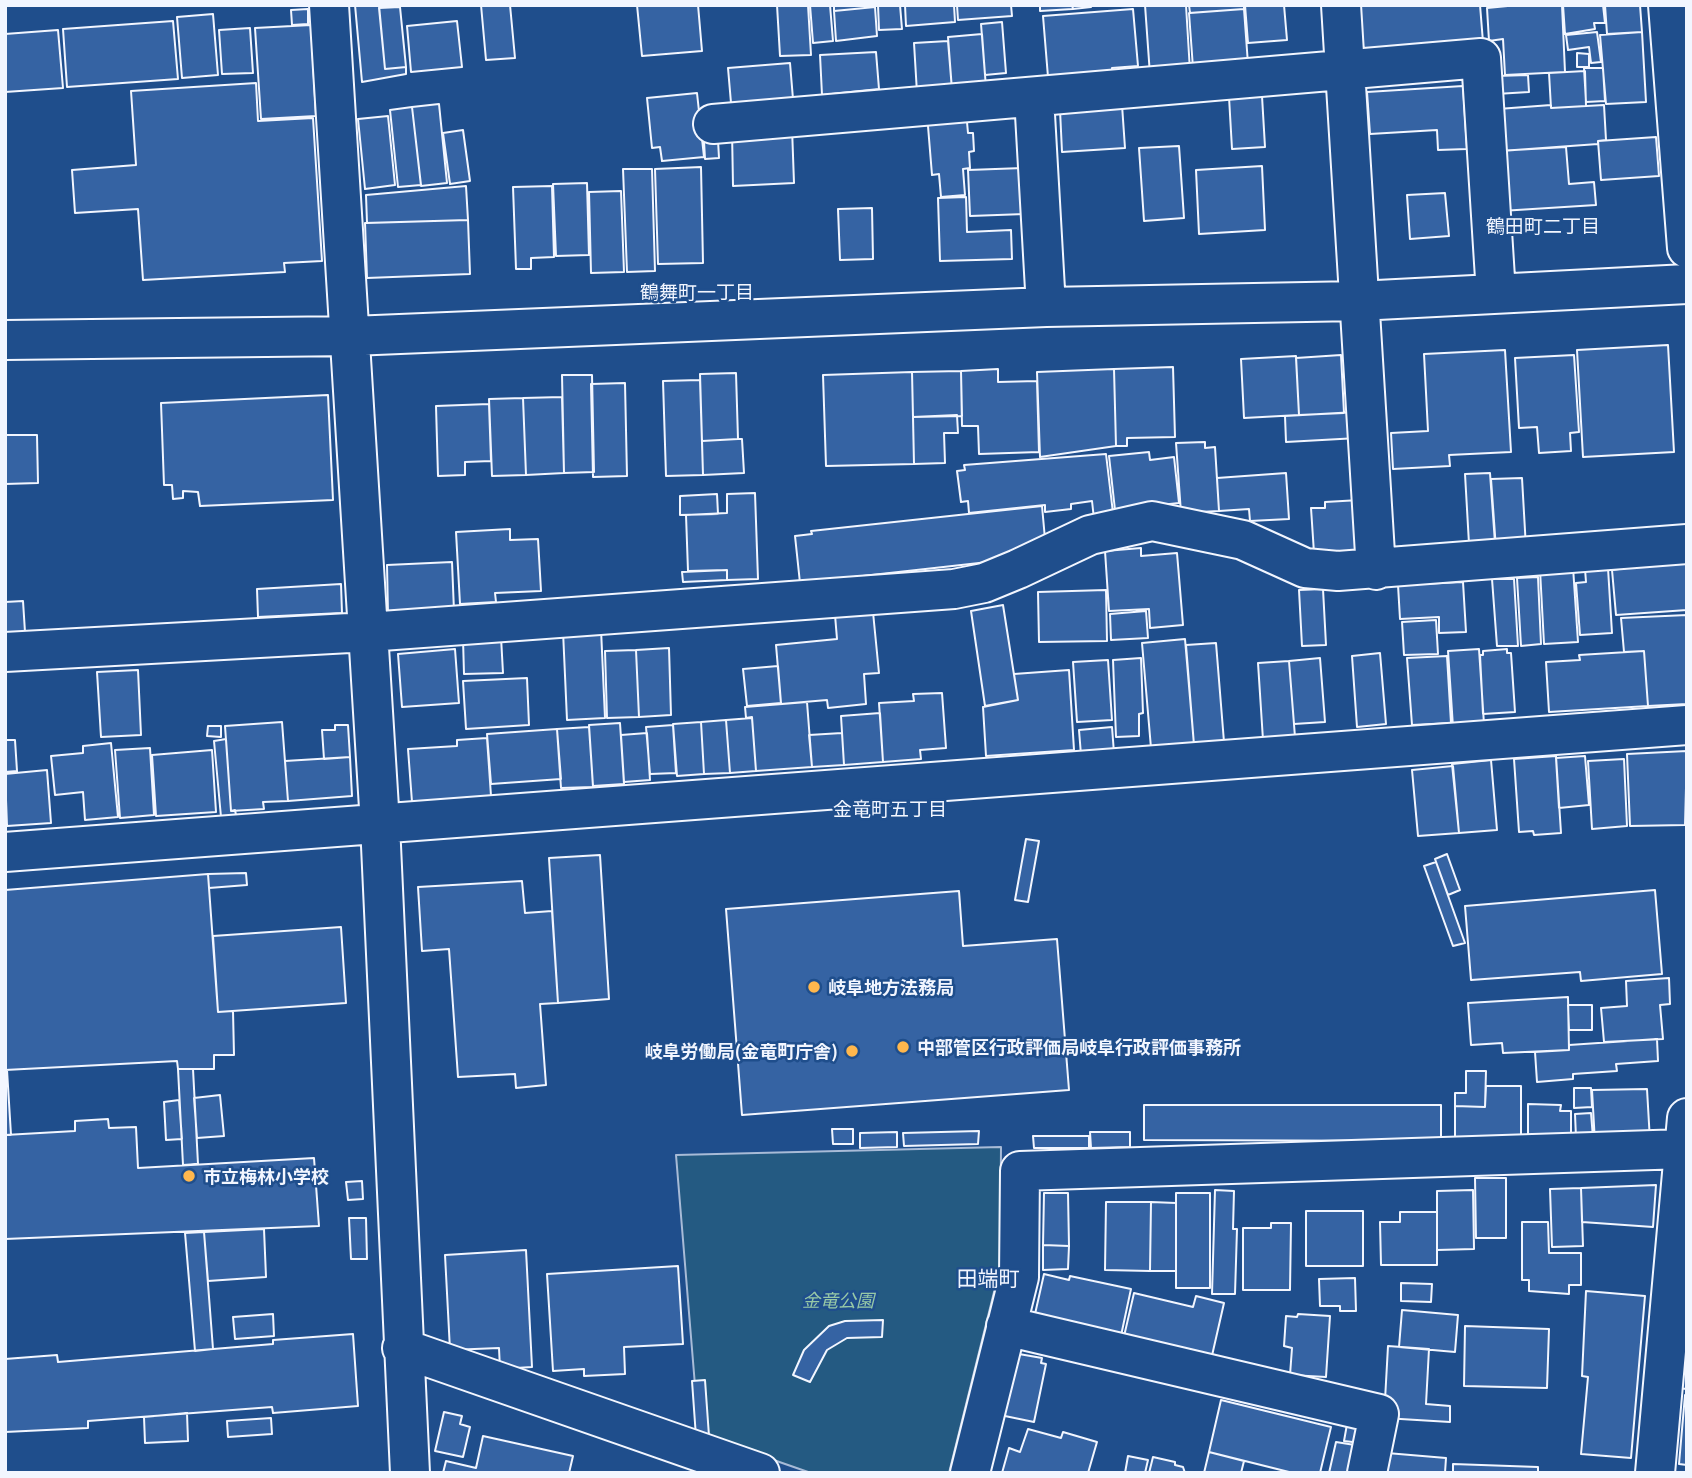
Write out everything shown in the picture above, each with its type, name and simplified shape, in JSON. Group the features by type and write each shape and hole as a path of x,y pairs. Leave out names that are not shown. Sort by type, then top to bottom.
{"street":[{"path":"329,5 352,336 380,824 402,1348 410,1473"},
{"path":"1341,5 1376,570"},
{"path":"1668,5 1687,248"},
{"path":"713,124 1481,58 1496,294"},
{"path":"1034,97 1046,307"},
{"path":"5,340 352,336 1046,307 1358,301 1687,284"},
{"path":"5,652 368,632 954,589 984,583 1090,535 1152,521 1242,540 1305,568 1376,570 1687,544"},
{"path":"5,852 1687,725"},
{"path":"970,1473 1019,1277 1020,1171 1685,1133 1679,1263 1655,1473"},
{"path":"1006,1326 1379,1415 1367,1473"},
{"path":"402,1348 760,1473"}],"green space":[{"name":"金竜公園","path":"1001,1147 1000,1268 949,1473 811,1473 699,1434 676,1155"}],"building":[{"path":"355,5 379,5 385,69 406,67 406,74 362,82"},
{"path":"481,5 510,5 515,58 486,60"},
{"path":"637,5 698,5 702,51 642,56"},
{"path":"777,5 808,5 811,55 780,56"},
{"path":"810,5 830,5 833,41 813,43"},
{"path":"834,5 875,5 875,7 834,11"},
{"path":"878,5 900,5 902,29 879,30"},
{"path":"905,5 954,5 955,22 906,26"},
{"path":"957,5 1011,5 1012,16 958,20"},
{"path":"1040,5 1072,5 1073,9 1040,11"},
{"path":"1072,5 1091,5 1091,7 1073,9"},
{"path":"1145,5 1186,5 1190,71 1150,75"},
{"path":"1189,5 1244,5 1244,9 1190,13"},
{"path":"1245,5 1284,5 1287,40 1248,43"},
{"path":"1354,5 1480,5 1483,42 1358,52"},
{"path":"1562,5 1565,72 1505,75 1503,39 1489,41 1487,8"},
{"path":"1563,5 1603,5 1605,23 1594,23 1595,29 1565,34"},
{"path":"1605,5 1640,5 1642,32 1607,34"},
{"path":"400,7 406,67 385,69 379,8"},
{"path":"875,7 877,36 836,41 834,11"},
{"path":"308,9 308,24 292,25 291,10"},
{"path":"1133,9 1138,66 1112,68 1112,72 1048,77 1043,16"},
{"path":"1244,9 1248,64 1193,68 1189,13"},
{"path":"213,14 218,75 182,78 177,17"},
{"path":"173,21 178,79 67,87 63,29"},
{"path":"457,21 462,67 411,72 407,26"},
{"path":"1002,22 1006,73 985,75 981,24"},
{"path":"311,25 316,116 261,119 255,28"},
{"path":"250,28 253,73 222,74 219,30"},
{"path":"58,30 63,88 5,92 5,34"},
{"path":"1597,32 1601,62 1591,63 1589,47 1568,50 1566,35"},
{"path":"1642,32 1646,102 1606,104 1600,35"},
{"path":"982,34 986,88 952,90 948,37"},
{"path":"948,41 952,90 917,93 914,43"},
{"path":"876,52 879,89 822,95 820,55"},
{"path":"1577,53 1589,54 1589,67 1577,67"},
{"path":"790,63 793,99 731,103 728,68"},
{"path":"1584,68 1603,68 1605,101 1586,102"},
{"path":"1585,71 1586,106 1551,108 1549,73"},
{"path":"1528,75 1529,92 1496,94 1496,76"},
{"path":"256,83 258,121 313,118 322,261 284,263 285,272 143,280 138,209 75,213 72,170 136,165 131,91"},
{"path":"1463,86 1467,149 1438,150 1437,130 1370,134 1367,92"},
{"path":"697,93 704,157 662,161 660,147 652,148 647,98"},
{"path":"1262,96 1265,147 1232,149 1229,97"},
{"path":"439,104 447,183 421,186 412,107"},
{"path":"1122,105 1125,148 1062,152 1060,110"},
{"path":"1551,105 1551,108 1604,105 1606,140 1598,141 1598,144 1501,151 1498,109"},
{"path":"412,107 421,185 398,187 390,110"},
{"path":"966,111 968,133 973,133 974,151 969,152 970,168 963,169 965,195 941,197 939,174 932,175 927,114"},
{"path":"388,116 395,185 365,189 358,119"},
{"path":"792,128 794,183 733,186 732,131"},
{"path":"463,130 470,181 450,184 443,133"},
{"path":"1656,137 1659,176 1601,180 1598,141"},
{"path":"718,140 719,158 705,159 704,141"},
{"path":"1179,146 1184,218 1144,221 1139,148"},
{"path":"1566,147 1569,184 1594,182 1596,205 1501,211 1497,151"},
{"path":"1262,166 1265,230 1199,234 1196,170"},
{"path":"701,167 703,263 658,264 655,169"},
{"path":"1023,168 1025,214 970,216 968,170"},
{"path":"623,169 652,169 655,271 627,272"},
{"path":"587,183 589,255 556,256 553,184"},
{"path":"466,186 468,220 367,223 366,195"},
{"path":"552,186 554,257 531,258 531,269 516,269 513,187"},
{"path":"621,191 624,272 591,273 589,192"},
{"path":"1445,193 1449,236 1410,239 1407,195"},
{"path":"966,197 967,232 1011,230 1012,259 940,261 938,198"},
{"path":"872,208 873,259 840,260 838,209"},
{"path":"468,220 470,274 367,278 365,223"},
{"path":"1668,345 1674,452 1583,457 1577,350"},
{"path":"1505,350 1511,452 1449,455 1450,466 1393,469 1391,433 1428,431 1424,354"},
{"path":"1341,355 1344,413 1299,415 1296,358"},
{"path":"1574,355 1579,432 1570,433 1571,451 1539,453 1537,427 1519,428 1515,358"},
{"path":"1296,356 1299,415 1244,418 1241,359"},
{"path":"1173,367 1175,437 1127,438 1127,446 1116,446 1114,369"},
{"path":"998,369 998,382 1037,381 1039,452 979,454 978,426 962,426 961,371"},
{"path":"1114,369 1116,446 1040,457 1037,372"},
{"path":"961,371 962,416 913,417 912,372"},
{"path":"912,372 914,464 826,466 823,375"},
{"path":"736,373 738,439 702,441 700,374"},
{"path":"562,375 592,375 594,472 564,473"},
{"path":"700,380 703,475 666,476 663,381"},
{"path":"625,383 627,476 593,477 591,384"},
{"path":"328,395 333,500 200,506 198,492 183,491 183,498 173,499 172,485 164,485 161,403"},
{"path":"562,397 564,473 526,475 523,398"},
{"path":"523,398 526,475 492,476 489,399"},
{"path":"489,404 491,461 465,462 465,475 438,476 436,406"},
{"path":"1356,412 1358,438 1286,442 1285,416"},
{"path":"957,415 958,433 944,433 945,463 914,464 913,417"},
{"path":"5,435 37,435 38,483 5,484"},
{"path":"742,439 744,473 703,475 702,441"},
{"path":"1205,442 1205,448 1215,447 1219,511 1181,513 1176,443"},
{"path":"1149,452 1150,460 1174,457 1179,503 1115,510 1109,456"},
{"path":"1106,454 1113,513 1094,519 1092,501 1071,504 1071,509 1045,512 1045,505 969,513 968,501 961,502 957,471 965,470 964,465"},
{"path":"1286,473 1289,519 1250,521 1249,509 1219,511 1217,478"},
{"path":"1490,473 1495,543 1469,544 1465,474"},
{"path":"1522,478 1526,548 1496,549 1491,479"},
{"path":"755,493 758,579 727,580 727,570 688,571 686,515 727,513 727,494"},
{"path":"717,494 718,514 680,515 680,496"},
{"path":"1360,500 1363,550 1314,553 1311,508 1325,508 1325,502"},
{"path":"1042,506 1045,539 997,561 800,583 795,536 812,534 811,531"},
{"path":"510,529 510,540 538,539 541,591 495,593 496,602 460,604 456,532"},
{"path":"1141,548 1141,556 1177,553 1183,625 1150,628 1149,609 1109,611 1105,551"},
{"path":"452,562 454,611 388,614 387,565"},
{"path":"1687,562 1687,610 1616,615 1612,570 1626,568 1626,563"},
{"path":"1573,567 1578,642 1544,644 1540,570"},
{"path":"1608,568 1612,633 1580,635 1576,583 1586,582 1585,569"},
{"path":"727,570 727,580 683,582 682,572"},
{"path":"1538,577 1541,644 1521,646 1517,578"},
{"path":"1492,579 1514,579 1518,646 1497,646"},
{"path":"1463,582 1466,632 1439,633 1439,617 1400,619 1398,585"},
{"path":"341,584 342,613 258,617 257,589"},
{"path":"1323,589 1326,645 1302,646 1299,590"},
{"path":"1106,590 1107,641 1039,642 1038,592"},
{"path":"23,601 25,632 5,633 5,602"},
{"path":"1003,605 1018,700 985,706 971,611"},
{"path":"1146,611 1148,638 1111,640 1110,614"},
{"path":"873,612 879,673 864,674 866,704 828,708 827,700 781,704 776,645 837,639 835,615"},
{"path":"1687,615 1687,704 1648,706 1644,651 1624,652 1621,618"},
{"path":"1436,620 1438,654 1404,655 1402,622"},
{"path":"601,629 605,718 567,720 563,631"},
{"path":"501,637 503,673 464,674 463,639"},
{"path":"1185,639 1194,745 1151,748 1142,643"},
{"path":"1216,643 1224,742 1194,745 1186,645"},
{"path":"669,648 671,715 639,717 636,650"},
{"path":"455,649 459,703 402,707 398,654"},
{"path":"1479,649 1484,724 1453,727 1448,651"},
{"path":"1507,649 1507,653 1511,653 1515,712 1483,714 1480,655 1483,655 1483,651"},
{"path":"636,650 639,717 607,718 605,651"},
{"path":"1644,651 1648,706 1549,712 1546,662 1580,660 1579,655"},
{"path":"1380,653 1386,724 1357,727 1352,656"},
{"path":"1447,656 1451,723 1412,725 1407,658"},
{"path":"1141,658 1143,713 1139,714 1139,736 1116,737 1113,660"},
{"path":"1320,658 1325,722 1294,724 1289,661"},
{"path":"1108,660 1112,720 1077,722 1073,662"},
{"path":"1289,661 1295,737 1263,740 1258,663"},
{"path":"778,666 781,703 747,706 743,669"},
{"path":"138,670 141,735 101,737 97,672"},
{"path":"1069,670 1074,750 986,756 983,707 1018,700 1014,674"},
{"path":"527,678 529,725 466,729 463,681"},
{"path":"942,693 946,748 920,750 921,759 883,762 879,703 914,701 913,694"},
{"path":"807,702 812,767 756,771 752,717 746,718 745,707"},
{"path":"880,713 883,762 844,765 841,716"},
{"path":"752,718 756,771 730,773 726,720"},
{"path":"726,720 730,773 704,774 701,722"},
{"path":"282,722 288,801 263,802 264,809 231,811 225,726"},
{"path":"701,722 704,774 677,776 673,724"},
{"path":"620,723 624,784 593,786 589,725"},
{"path":"335,725 348,725 350,757 324,759 322,730 335,730"},
{"path":"673,725 676,773 650,774 646,727"},
{"path":"208,726 221,726 221,737 207,736"},
{"path":"589,727 593,787 561,788 557,729"},
{"path":"1112,727 1114,753 1081,755 1079,730"},
{"path":"557,729 561,779 491,784 487,734"},
{"path":"647,733 650,780 624,782 621,735"},
{"path":"842,733 844,765 812,767 809,735"},
{"path":"487,738 491,796 412,802 408,749 457,746 457,740"},
{"path":"226,739 231,811 235,810 236,815 221,817 214,741"},
{"path":"5,740 15,740 17,771 5,772"},
{"path":"111,743 118,817 85,820 83,792 55,795 51,756 83,753 83,746"},
{"path":"150,748 154,815 120,818 115,750"},
{"path":"212,750 216,812 156,816 152,755"},
{"path":"1687,751 1685,825 1630,826 1627,754"},
{"path":"1556,756 1561,833 1534,835 1533,831 1519,832 1514,759"},
{"path":"1585,756 1589,805 1559,808 1556,758"},
{"path":"350,757 352,796 288,801 285,761"},
{"path":"1624,759 1627,826 1592,829 1588,761"},
{"path":"1491,760 1497,830 1459,833 1452,764"},
{"path":"1453,766 1459,833 1418,836 1412,770"},
{"path":"47,770 51,823 7,826 5,774"},
{"path":"1026,839 1039,841 1028,902 1015,900"},
{"path":"1447,854 1460,890 1448,895 1435,859"},
{"path":"600,855 609,999 558,1003 549,858"},
{"path":"1436,862 1465,943 1453,946 1424,866"},
{"path":"246,873 247,885 209,888 208,874"},
{"path":"208,874 218,1012 233,1011 234,1055 214,1055 214,1069 178,1069 177,1061 5,1070 5,890"},
{"path":"522,881 525,913 552,911 558,1003 540,1004 546,1085 516,1088 515,1074 458,1077 449,949 422,951 418,887"},
{"path":"1655,890 1662,974 1581,981 1580,972 1471,980 1465,906"},
{"name":"岐阜地方法務局","path":"959,891 963,946 1057,939 1069,1090 742,1115 726,909"},
{"path":"341,927 346,1003 218,1012 213,936"},
{"path":"1669,978 1670,1004 1660,1005 1663,1039 1604,1042 1601,1008 1627,1006 1626,981"},
{"path":"1568,997 1569,1050 1503,1053 1502,1043 1471,1045 1468,1003"},
{"path":"1568,1005 1592,1005 1592,1030 1569,1030"},
{"path":"1657,1039 1658,1061 1616,1064 1617,1071 1573,1074 1573,1079 1537,1082 1535,1052 1569,1050 1569,1045"},
{"path":"178,1069 193,1069 198,1164 183,1165"},
{"path":"7,1070 11,1135 5,1135"},
{"path":"1466,1071 1486,1071 1485,1107 1455,1106 1455,1093 1466,1093"},
{"path":"1486,1086 1521,1086 1521,1139 1455,1146 1455,1106 1485,1107"},
{"path":"1574,1088 1591,1088 1592,1107 1574,1108"},
{"path":"1647,1089 1650,1141 1595,1143 1592,1090"},
{"path":"220,1095 224,1136 197,1138 194,1098"},
{"path":"179,1100 182,1139 166,1140 164,1102"},
{"path":"1528,1104 1561,1105 1560,1111 1571,1111 1571,1141 1528,1141"},
{"path":"1144,1105 1441,1105 1441,1141 1144,1140"},
{"path":"1591,1113 1593,1138 1576,1138 1575,1114"},
{"path":"108,1119 109,1128 136,1127 138,1168 314,1158 319,1226 5,1239 5,1135 75,1131 75,1121"},
{"path":"832,1129 853,1129 853,1144 833,1144"},
{"path":"979,1131 978,1144 904,1146 903,1133"},
{"path":"897,1132 897,1147 860,1148 860,1133"},
{"path":"1090,1132 1130,1132 1130,1147 1091,1148"},
{"path":"1033,1136 1089,1136 1089,1148 1034,1148"},
{"path":"1475,1178 1506,1178 1506,1238 1476,1238"},
{"path":"362,1181 363,1199 348,1200 346,1182"},
{"path":"1656,1185 1653,1227 1582,1222 1581,1188"},
{"path":"1581,1188 1583,1246 1552,1247 1550,1189"},
{"path":"1215,1190 1234,1191 1233,1229 1237,1229 1235,1294 1212,1294"},
{"path":"1473,1190 1474,1249 1437,1250 1437,1191"},
{"path":"1044,1193 1068,1193 1069,1246 1043,1245"},
{"path":"1176,1193 1210,1193 1210,1288 1176,1288"},
{"path":"1106,1202 1151,1202 1150,1271 1105,1270"},
{"path":"1151,1202 1176,1203 1176,1271 1150,1271"},
{"path":"1306,1211 1363,1211 1363,1266 1306,1266"},
{"path":"1400,1212 1437,1212 1437,1265 1381,1265 1380,1222 1400,1222"},
{"path":"349,1218 366,1218 367,1259 351,1259"},
{"path":"1522,1222 1548,1222 1549,1253 1581,1253 1581,1285 1569,1285 1569,1294 1529,1291 1529,1280 1522,1280"},
{"path":"1271,1223 1291,1223 1290,1290 1243,1290 1243,1228 1271,1228"},
{"path":"264,1229 266,1277 208,1281 204,1232"},
{"path":"204,1232 213,1349 195,1351 185,1233"},
{"path":"1043,1245 1069,1246 1068,1269 1043,1270"},
{"path":"526,1250 532,1367 500,1369 499,1348 450,1350 445,1255"},
{"path":"678,1266 683,1344 624,1347 625,1374 584,1376 584,1369 553,1371 547,1274"},
{"path":"1044,1274 1069,1280 1070,1276 1131,1289 1119,1345 1035,1314"},
{"path":"1355,1278 1356,1311 1340,1311 1340,1306 1320,1306 1319,1279"},
{"path":"1401,1283 1432,1284 1431,1302 1401,1301"},
{"path":"1586,1291 1645,1296 1631,1458 1581,1454 1588,1377 1582,1376"},
{"path":"1134,1293 1193,1307 1196,1296 1224,1303 1211,1360 1122,1345"},
{"path":"1402,1310 1458,1315 1455,1352 1399,1347"},
{"path":"273,1314 274,1336 235,1339 233,1317"},
{"path":"1298,1314 1330,1316 1326,1377 1290,1375 1292,1348 1284,1346 1286,1316 1297,1317"},
{"path":"883,1320 882,1337 847,1338 827,1350 810,1382 793,1375 804,1350 829,1326 845,1321"},
{"path":"1465,1326 1549,1329 1547,1388 1464,1386"},
{"path":"353,1334 358,1406 273,1413 272,1407 88,1421 88,1428 5,1432 5,1359 57,1355 58,1362 273,1344 273,1340"},
{"path":"1388,1346 1429,1349 1426,1404 1450,1406 1450,1422 1384,1418"},
{"path":"1019,1354 1042,1358 1041,1363 1046,1364 1034,1422 1000,1415"},
{"path":"1679,1356 1687,1357 1687,1389 1677,1388"},
{"path":"705,1380 709,1436 696,1437 692,1381"},
{"path":"1687,1395 1687,1465 1679,1464"},
{"path":"1221,1400 1331,1427 1320,1473 1293,1473 1209,1452"},
{"path":"444,1412 462,1416 460,1424 470,1427 463,1457 435,1451"},
{"path":"187,1413 188,1441 145,1443 144,1417"},
{"path":"1349,1413 1365,1416 1361,1443 1344,1441"},
{"path":"271,1418 272,1434 228,1437 227,1421"},
{"path":"1028,1429 1061,1438 1063,1432 1097,1442 1088,1473 1002,1473 1009,1448 1020,1452"},
{"path":"483,1436 573,1456 569,1473 443,1473 446,1461 476,1468"},
{"path":"1336,1442 1361,1446 1356,1473 1329,1473"},
{"path":"1209,1452 1244,1461 1241,1473 1204,1473"},
{"path":"1387,1453 1446,1458 1445,1473 1385,1473"},
{"path":"1128,1456 1148,1460 1145,1473 1125,1473"},
{"path":"1153,1457 1175,1462 1175,1465 1183,1467 1185,1473 1149,1473"},
{"path":"1453,1464 1538,1467 1538,1473 1453,1473"}],"place":[{"name":"岐阜地方法務局","path":"814,987"},
{"name":"中部管区行政評価局岐阜行政評価事務所","path":"903,1047"},
{"name":"岐阜労働局(金竜町庁舎)","path":"852,1051"},
{"name":"市立梅林小学校","path":"189,1176"}],"district":[{"name":"鶴田町二丁目","path":"1543,226"},
{"name":"鶴舞町一丁目","path":"697,292"},
{"name":"金竜町五丁目","path":"890,809"},
{"name":"田端町","path":"988,1278"}]}
